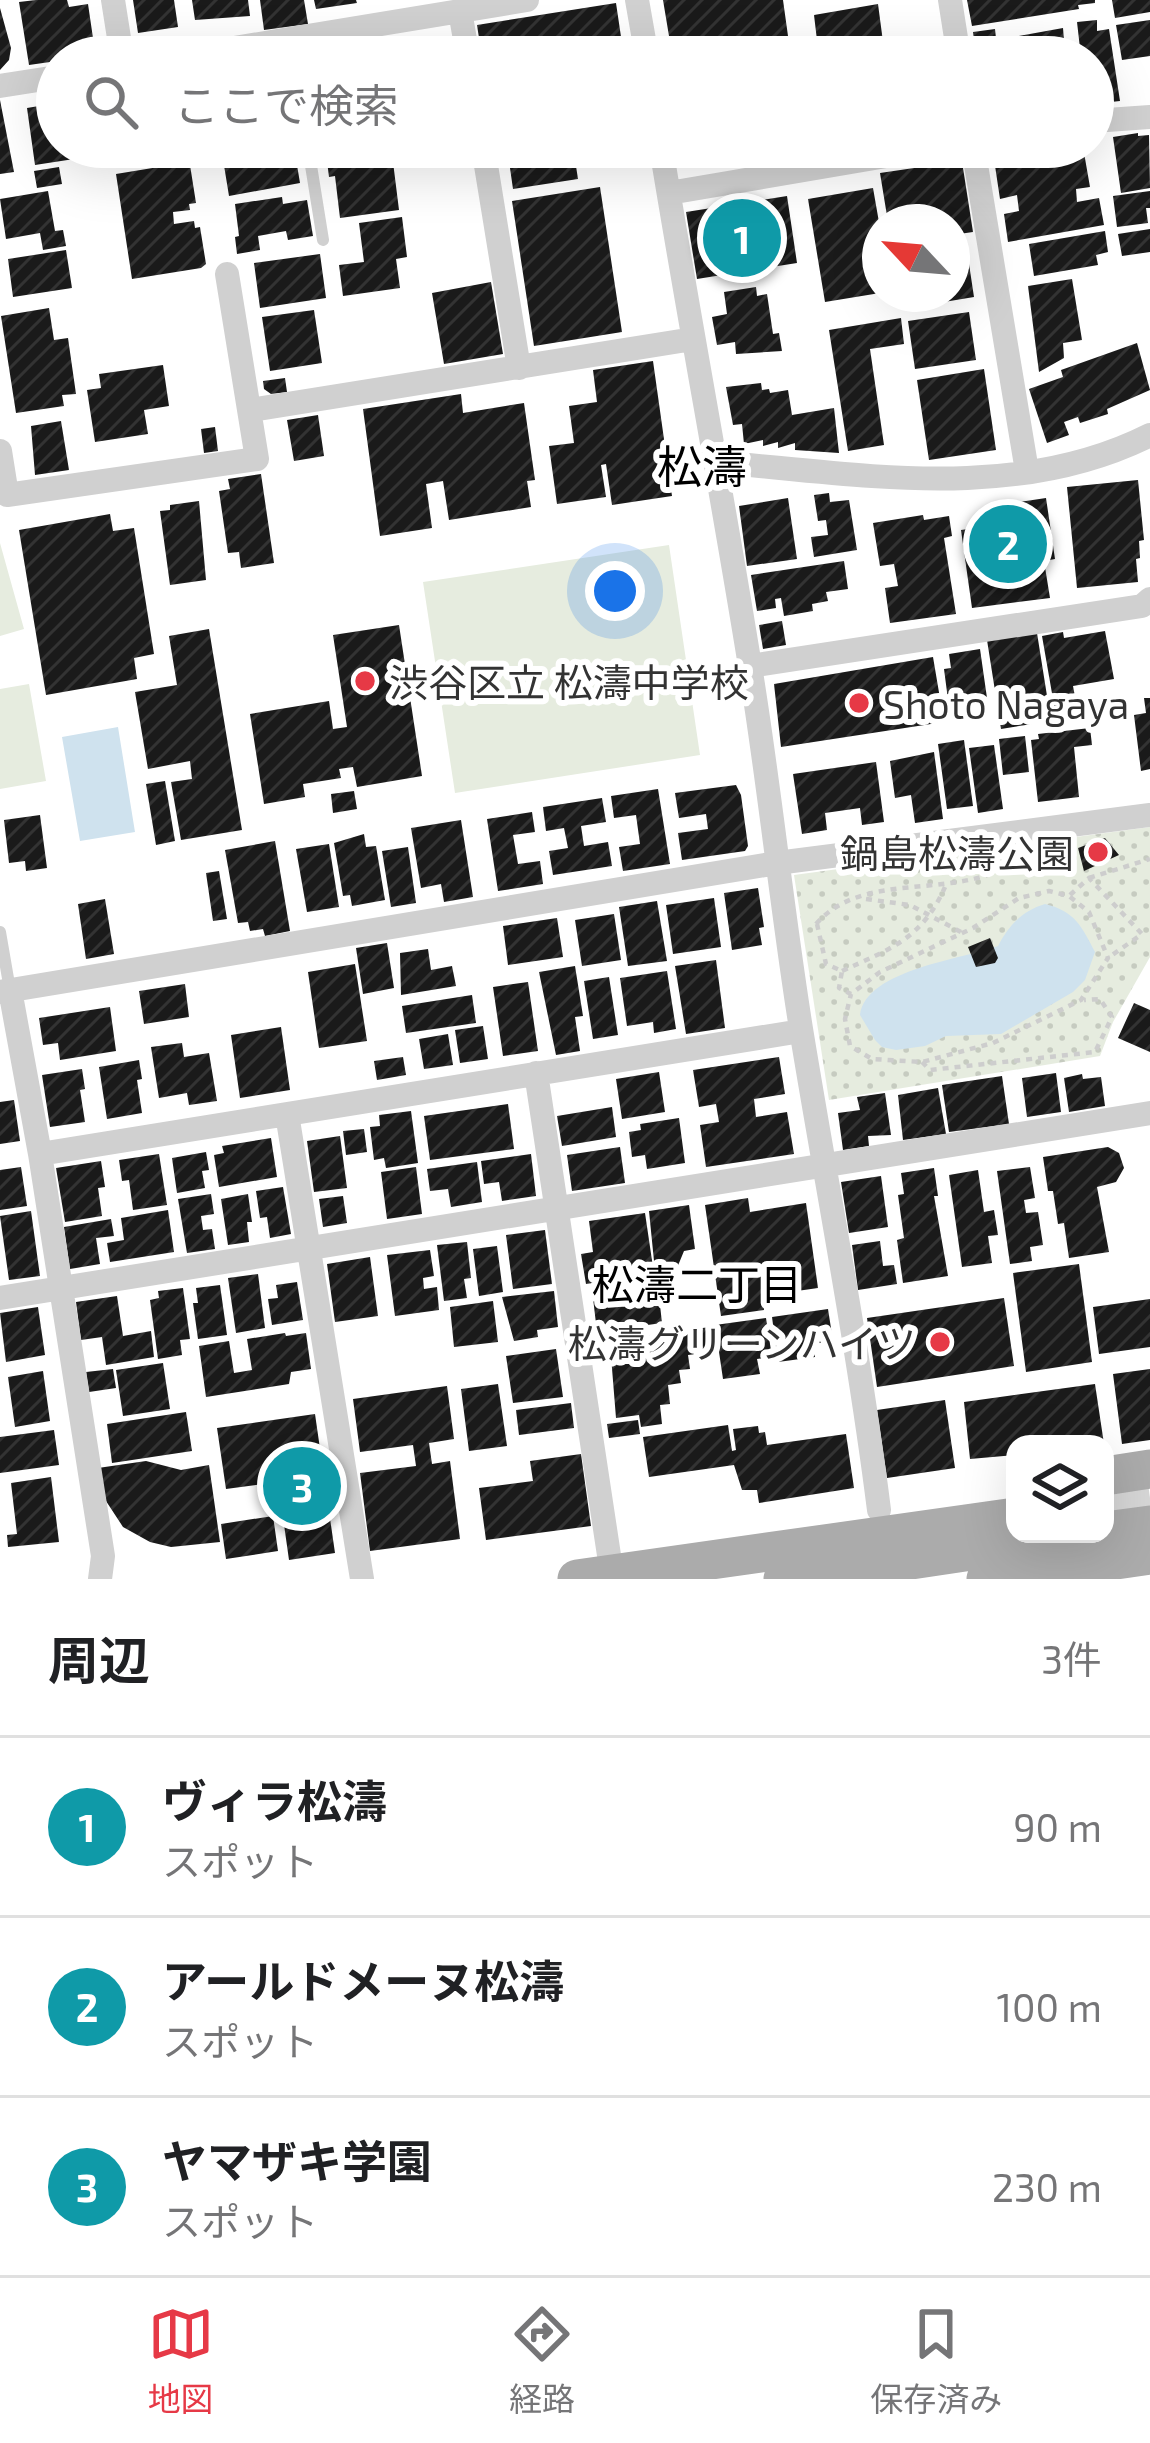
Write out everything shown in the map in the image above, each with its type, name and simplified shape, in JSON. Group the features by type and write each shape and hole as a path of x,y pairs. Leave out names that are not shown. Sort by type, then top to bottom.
{"main road":[{"path":"1114,1475 1150,1469"},
{"path":"594,1577 878,1510 1006,1491"},
{"path":"1114,1503 1150,1497"},
{"path":"594,1577 1006,1518"},
{"path":"1114,1530 1150,1525"},
{"path":"783,1579 1025,1543"},
{"path":"986,1579 1150,1555"}],"street":[{"path":"113,0 119,36"},
{"path":"346,36 527,0"},
{"path":"637,0 643,36"},
{"path":"950,0 956,36"},
{"path":"460,11 464,36"},
{"path":"0,86 36,80"},
{"path":"1114,120 1150,117"},
{"path":"486,168 519,368"},
{"path":"664,168 750,666 801,1031 878,1510"},
{"path":"668,193 815,168"},
{"path":"978,168 1028,471"},
{"path":"0,451 7,495 256,459 227,274"},
{"path":"251,410 693,339"},
{"path":"716,462 944,480 1028,471 1094,456 1150,435"},
{"path":"750,666 1142,606 1150,598"},
{"path":"100,1579 103,1556 40,1154 5,991 777,863 1150,814"},
{"path":"40,1154 801,1031"},
{"path":"536,1073 558,1207 594,1577"},
{"path":"287,1114 362,1579"},
{"path":"0,1298 825,1166 1149,1122"}],"lane":[{"path":"311,168 323,241"},
{"path":"0,932 5,991"}],"path":[{"path":"787,929 817,924 828,909 886,890 991,876 1009,865 995,835"},
{"path":"1069,896 1089,878 1150,860"},
{"path":"1082,1000 1108,958 1142,934 1089,878"},
{"path":"817,924 826,964 842,971 893,947 932,916 946,885"},
{"path":"922,1062 930,1070 1095,1052 1112,1017 1100,999 1082,1000 993,1043 922,1062 872,1059 850,1046 845,1019 851,994 880,972 962,933 1019,898 1049,891 1069,896 1089,912 1108,958"},
{"path":"860,898 910,905 962,933"},
{"path":"842,971 839,988 851,994"}],"shaded area":[{"path":"0,543 24,629 0,636"},
{"path":"669,545 700,755 455,793 423,582"},
{"path":"29,684 46,781 0,789 0,689"},
{"path":"1150,827 1150,957 1113,1022 1100,1056 829,1100 794,875"}],"water":[{"path":"118,727 135,832 80,841 62,737"},
{"path":"1045,904 1071,916 1095,952 1085,980 1073,992 1001,1034 946,1036 925,1046 896,1050 875,1040 860,1015 866,999 879,987 919,968 998,946 1017,920"}],"building":[{"path":"133,0 174,0 178,27 138,33"},
{"path":"192,0 248,0 250,16 195,20"},
{"path":"260,0 304,0 308,24 264,30"},
{"path":"314,0 356,0 357,3 316,9"},
{"path":"663,0 783,0 788,36 669,36"},
{"path":"967,0 1095,0 1095,3 972,26"},
{"path":"1112,0 1150,0 1150,12 1115,18"},
{"path":"19,2 88,4 93,36 36,36 36,64 29,65"},
{"path":"616,3 621,36 479,36 477,25"},
{"path":"878,4 882,36 816,36 814,15"},
{"path":"0,8 11,48 0,70"},
{"path":"1097,20 1097,31 1109,29 1110,36 1079,36 1077,22"},
{"path":"1150,20 1150,56 1122,60 1116,25"},
{"path":"1063,28 1064,36 1019,36"},
{"path":"995,29 996,36 973,36 973,32"},
{"path":"1114,62 1120,101 1114,102"},
{"path":"0,100 14,172 0,174"},
{"path":"36,106 35,165 27,108"},
{"path":"1149,135 1150,188 1121,193 1114,137"},
{"path":"59,168 62,184 37,188 34,171"},
{"path":"190,168 196,203 189,204 190,210 173,212 174,224 194,221 195,228 200,227 206,264 132,279 116,174"},
{"path":"224,168 298,168 300,183 229,196"},
{"path":"328,168 394,168 399,210 340,218 335,176 329,177"},
{"path":"510,168 576,168 578,179 513,189"},
{"path":"963,168 969,204 885,204 880,173"},
{"path":"995,168 1087,168 1090,187 1076,189 1077,202 1099,198 1104,225 1008,242 1004,214 1019,211 1017,195 1000,199"},
{"path":"600,187 622,332 534,346 512,201"},
{"path":"873,188 876,204 862,204 862,296 825,302 808,199"},
{"path":"48,191 55,231 63,230 66,246 43,250 40,233 6,239 0,199"},
{"path":"1150,191 1148,223 1117,227 1113,196"},
{"path":"787,196 797,263 697,279 686,212"},
{"path":"282,197 283,204 307,200 313,236 288,240 286,231 258,236 260,250 237,254 235,204"},
{"path":"402,217 407,257 396,259 400,288 343,296 339,265 364,262 359,223"},
{"path":"1150,229 1150,252 1122,256 1118,234"},
{"path":"1105,231 1108,252 1096,255 1098,265 1034,276 1029,244"},
{"path":"66,250 72,288 13,297 8,259"},
{"path":"320,254 326,298 260,308 254,263"},
{"path":"1072,279 1082,340 1063,343 1064,358 1039,372 1028,286"},
{"path":"491,282 503,354 444,364 432,293"},
{"path":"756,287 757,296 767,294 773,334 779,333 782,351 736,354 735,342 717,345 712,317 727,314 724,292"},
{"path":"49,308 54,340 68,338 76,394 62,395 64,406 16,413 1,316"},
{"path":"314,310 322,363 270,371 262,317"},
{"path":"969,312 976,360 915,369 908,321"},
{"path":"901,318 904,344 870,349 884,445 848,451 829,330"},
{"path":"1137,343 1150,390 1107,409 1108,414 1080,423 1078,417 1064,422 1069,435 1047,443 1029,389 1063,377 1061,370"},
{"path":"653,361 672,496 612,505 606,464 601,465 606,497 557,504 549,446 574,443 569,406 597,402 593,370"},
{"path":"163,365 169,406 144,410 148,434 95,442 87,390 101,388 99,374"},
{"path":"984,369 996,450 929,460 917,380"},
{"path":"285,378 287,392 271,394 264,389 263,381"},
{"path":"761,383 762,390 770,393 788,390 792,415 834,408 839,453 795,450 795,443 778,448 778,442 763,446 763,440 744,444 742,424 733,425 726,387"},
{"path":"461,394 463,413 524,403 535,480 527,481 531,507 449,520 443,481 426,484 432,528 380,536 363,409"},
{"path":"318,415 324,456 294,461 287,420"},
{"path":"61,421 69,470 35,475 31,426"},
{"path":"215,427 218,451 204,453 201,429"},
{"path":"261,474 274,563 241,568 239,552 228,553 219,491 230,489 228,479"},
{"path":"1138,480 1144,540 1139,541 1140,558 1136,559 1138,582 1077,588 1067,487"},
{"path":"829,493 830,502 849,500 857,550 814,557 811,537 828,535 826,520 818,521 814,495"},
{"path":"788,498 797,559 747,566 739,506"},
{"path":"1046,498 1055,559 1044,561 1050,598 972,608 961,530 988,526 985,507"},
{"path":"199,501 206,580 170,585 160,511"},
{"path":"110,514 113,531 134,528 154,654 134,658 137,679 46,695 19,530"},
{"path":"923,515 924,520 949,516 952,536 944,538 956,614 890,623 885,588 898,586 894,564 880,566 873,523"},
{"path":"844,561 848,589 826,592 828,601 812,604 813,611 784,616 781,598 775,599 776,608 757,611 751,575"},
{"path":"782,621 786,645 763,649 759,625"},
{"path":"399,625 422,776 357,787 353,767 339,769 341,778 303,784 305,797 264,804 250,714 329,701 333,729 347,727 333,635"},
{"path":"209,629 242,830 181,840 171,782 192,779 190,761 148,769 135,692 177,685 169,636"},
{"path":"1105,631 1114,679 1073,686 1079,718 1057,722 1042,636 1063,632 1064,638"},
{"path":"1037,633 1051,721 1001,729 987,640"},
{"path":"980,649 988,705 950,715 944,669 951,668 949,654"},
{"name":"Shoto Nagaya","path":"933,657 944,722 781,747 774,684"},
{"path":"1144,698 1150,698 1150,769 1141,771 1134,715 1146,713"},
{"path":"1090,728 1092,745 1074,747 1079,797 1038,802 1031,740 1039,739 1038,734"},
{"path":"1025,736 1029,772 1003,775 999,739"},
{"path":"964,740 973,806 947,809 938,744"},
{"path":"994,745 1003,809 978,813 969,748"},
{"path":"934,752 943,819 915,823 911,795 895,798 890,761"},
{"path":"876,762 884,822 862,825 860,808 825,813 827,830 802,834 793,774"},
{"path":"165,781 175,841 156,845 146,784"},
{"path":"736,785 748,846 745,851 682,860 678,833 708,829 706,814 679,818 675,793"},
{"path":"658,789 670,864 623,871 619,847 640,844 636,815 614,818 611,796"},
{"path":"354,791 357,809 333,813 331,794"},
{"path":"602,798 606,822 581,826 584,846 608,842 612,866 553,875 549,851 568,848 564,828 546,831 543,807"},
{"path":"532,812 535,832 513,835 518,864 540,861 543,884 498,891 487,819"},
{"path":"40,815 47,868 26,871 25,861 9,863 4,820"},
{"path":"461,820 473,897 444,902 441,884 421,888 411,828"},
{"path":"364,834 366,847 376,846 385,900 352,906 350,895 343,896 334,843"},
{"name":"鍋島松濤公園","path":"1105,838 1119,855 1084,871 1078,848"},
{"path":"275,841 290,931 265,936 263,929 250,931 248,922 238,923 225,850"},
{"path":"329,844 339,907 307,912 296,849"},
{"path":"408,847 416,903 391,907 382,851"},
{"path":"219,871 227,919 213,921 206,873"},
{"path":"758,888 762,945 732,950 724,893"},
{"path":"714,898 721,947 673,954 666,905"},
{"path":"105,899 114,954 86,959 78,904"},
{"path":"657,901 667,961 628,966 619,907"},
{"path":"614,914 621,960 582,966 575,920"},
{"path":"557,918 563,957 508,965 503,926"},
{"path":"990,938 998,958 976,967 968,947"},
{"path":"387,943 394,988 363,994 356,948"},
{"path":"428,949 431,970 452,966 456,986 401,995 400,953"},
{"path":"716,960 725,1028 686,1034 675,966"},
{"path":"355,964 367,1041 319,1048 308,972"},
{"path":"575,966 583,1016 575,1017 580,1051 556,1055 539,972"},
{"path":"667,971 676,1029 654,1033 653,1022 627,1026 620,978"},
{"path":"609,977 618,1035 593,1039 584,981"},
{"path":"528,982 538,1051 503,1056 493,987"},
{"path":"185,984 189,1017 144,1024 139,991"},
{"path":"472,995 476,1023 406,1033 402,1006"},
{"path":"1134,1003 1150,1010 1150,1052 1118,1038"},
{"path":"110,1007 116,1051 60,1060 58,1043 43,1045 39,1018"},
{"path":"483,1026 488,1059 460,1063 455,1030"},
{"path":"281,1027 290,1090 240,1098 231,1035"},
{"path":"448,1034 453,1065 424,1069 419,1039"},
{"path":"182,1043 184,1057 209,1053 217,1101 189,1105 187,1093 159,1098 151,1047"},
{"path":"403,1057 406,1075 377,1080 374,1061"},
{"path":"779,1057 785,1094 754,1099 756,1117 787,1112 794,1154 706,1167 700,1125 719,1122 716,1104 699,1107 693,1070"},
{"path":"139,1060 142,1113 107,1119 99,1067"},
{"path":"82,1069 85,1122 50,1127 42,1075"},
{"path":"659,1072 665,1112 622,1119 616,1079"},
{"path":"1056,1073 1061,1112 1027,1117 1022,1078"},
{"path":"1082,1074 1083,1079 1101,1077 1105,1106 1069,1112 1064,1078"},
{"path":"1002,1076 1009,1124 949,1132 942,1085"},
{"path":"938,1088 946,1134 903,1140 898,1095"},
{"path":"885,1093 891,1135 868,1136 869,1146 843,1150 838,1113 860,1110 857,1097"},
{"path":"14,1100 20,1141 0,1144 0,1102"},
{"path":"508,1104 514,1149 430,1160 424,1116"},
{"path":"612,1107 616,1137 562,1146 557,1116"},
{"path":"411,1111 418,1163 386,1168 384,1158 374,1160 370,1127 380,1126 379,1115"},
{"path":"679,1118 685,1163 647,1169 645,1155 632,1157 629,1132 641,1130 640,1124"},
{"path":"364,1129 367,1152 346,1155 343,1131"},
{"path":"340,1136 347,1188 314,1192 307,1141"},
{"path":"271,1138 277,1177 219,1187 214,1155 224,1153 222,1146"},
{"path":"620,1147 625,1183 572,1191 567,1155"},
{"path":"1108,1147 1119,1153 1124,1168 1116,1182 1097,1187 1109,1252 1069,1258 1064,1223 1058,1224 1043,1157"},
{"path":"206,1152 205,1188 177,1193 172,1158"},
{"path":"159,1154 167,1205 133,1210 129,1180 122,1181 119,1160"},
{"path":"531,1154 536,1196 502,1201 499,1182 484,1184 481,1161"},
{"path":"101,1161 102,1216 65,1222 56,1168"},
{"path":"477,1162 482,1202 451,1207 448,1189 430,1191 427,1169"},
{"path":"21,1167 27,1206 0,1210 0,1170"},
{"path":"416,1167 422,1214 387,1219 381,1172"},
{"path":"1030,1167 1035,1198 1024,1200 1026,1213 1038,1212 1043,1245 1030,1247 1032,1261 1010,1264 997,1171"},
{"path":"934,1168 948,1276 903,1283 897,1240 904,1238 898,1195 904,1194 901,1173"},
{"path":"978,1170 984,1212 994,1210 998,1235 988,1236 992,1263 962,1267 949,1175"},
{"path":"881,1176 888,1227 849,1233 841,1182"},
{"path":"283,1187 291,1234 270,1238 267,1217 260,1218 256,1191"},
{"path":"211,1194 214,1214 201,1216 203,1230 212,1229 215,1249 187,1253 178,1199"},
{"path":"248,1194 249,1242 228,1245 221,1199"},
{"path":"343,1196 347,1223 323,1227 319,1199"},
{"path":"748,1198 750,1212 806,1203 818,1288 762,1296 764,1310 721,1316 705,1205"},
{"path":"689,1205 695,1249 684,1251 677,1268 655,1271 649,1211"},
{"path":"168,1210 174,1252 110,1262 107,1243 124,1240 121,1218"},
{"path":"31,1211 40,1276 9,1280 0,1216"},
{"path":"645,1213 654,1274 586,1284 581,1254 593,1252 589,1221"},
{"path":"111,1219 114,1236 96,1238 100,1264 70,1269 64,1227"},
{"path":"545,1230 552,1284 513,1289 506,1235"},
{"path":"880,1241 883,1266 894,1265 897,1284 858,1290 852,1245"},
{"path":"467,1242 471,1278 464,1279 467,1298 444,1301 437,1245"},
{"path":"497,1246 503,1292 479,1296 473,1249"},
{"path":"430,1250 434,1276 423,1278 424,1289 437,1287 439,1310 395,1316 387,1255"},
{"path":"370,1257 378,1316 335,1322 327,1264"},
{"path":"1079,1264 1092,1362 1026,1372 1013,1273"},
{"path":"258,1274 265,1328 236,1333 228,1278"},
{"path":"675,1278 678,1302 660,1305 662,1323 597,1332 593,1298 649,1290 647,1282"},
{"path":"297,1282 303,1320 272,1325 268,1299 278,1298 276,1285"},
{"path":"220,1285 227,1335 198,1339 196,1288"},
{"path":"183,1288 190,1339 180,1340 182,1355 158,1359 150,1300 159,1298 158,1291"},
{"path":"554,1291 558,1327 514,1341 502,1297"},
{"path":"117,1296 123,1336 151,1331 154,1357 106,1365 102,1337 81,1340 76,1302"},
{"name":"松濤グリーンハイツ","path":"1004,1298 1014,1366 877,1387 867,1318"},
{"path":"1150,1299 1150,1347 1099,1354 1093,1307"},
{"path":"493,1301 498,1342 454,1347 450,1307"},
{"path":"38,1307 45,1355 6,1362 0,1313"},
{"path":"828,1309 833,1341 813,1344 815,1357 778,1362 772,1317"},
{"path":"766,1318 772,1357 757,1359 760,1374 723,1379 715,1325"},
{"path":"710,1327 713,1352 688,1355 690,1369 679,1370 681,1383 668,1385 670,1404 660,1405 662,1424 641,1427 639,1415 616,1418 611,1356 638,1352 635,1337"},
{"path":"306,1333 311,1369 291,1372 289,1384 206,1397 199,1346 229,1341 234,1373 252,1370 247,1339"},
{"path":"556,1349 563,1397 513,1403 506,1356"},
{"path":"163,1363 170,1409 123,1416 116,1370"},
{"path":"113,1369 116,1388 89,1392 86,1372"},
{"path":"1150,1369 1150,1440 1122,1444 1113,1374"},
{"path":"43,1371 50,1421 15,1427 8,1377"},
{"path":"498,1384 507,1446 469,1451 461,1389"},
{"path":"1095,1384 1103,1435 1006,1435 1006,1456 970,1459 964,1402"},
{"path":"447,1386 454,1439 429,1443 432,1464 450,1461 460,1539 370,1551 360,1473 416,1466 413,1445 360,1452 353,1399"},
{"path":"945,1400 955,1468 887,1478 877,1410"},
{"path":"571,1403 574,1428 519,1435 516,1410"},
{"path":"186,1412 192,1451 112,1463 107,1424"},
{"path":"315,1414 335,1553 289,1560 278,1482 226,1489 217,1428"},
{"path":"638,1420 640,1434 609,1438 607,1424"},
{"path":"728,1425 732,1451 736,1450 733,1429 758,1426 759,1433 765,1432 767,1445 846,1434 854,1488 759,1503 757,1490 742,1490 734,1465 649,1477 643,1437"},
{"path":"54,1430 59,1465 0,1473 0,1437"},
{"path":"581,1454 591,1526 486,1540 479,1488 533,1481 530,1461"},
{"path":"146,1461 181,1470 209,1465 220,1542 171,1547 123,1527 106,1501 98,1468"},
{"path":"51,1477 59,1542 8,1547 7,1535 17,1534 11,1483"},
{"path":"273,1516 278,1551 226,1559 221,1524"}],"tunnel":[{"path":"1114,1500 1150,1495"}],"place":[{"name":"ヴィラ松濤","path":"742,238"},
{"name":"アールドメーヌ松濤","path":"1008,544"},
{"name":"渋谷区立 松濤中学校","path":"365,681"},
{"name":"Shoto Nagaya","path":"859,703"},
{"name":"鍋島松濤公園","path":"1098,852"},
{"name":"松濤グリーンハイツ","path":"940,1342"},
{"name":"ヤマザキ学園","path":"302,1486"}],"district":[{"name":"松濤","path":"702,465"},
{"name":"松濤二丁目","path":"697,1283"}]}
